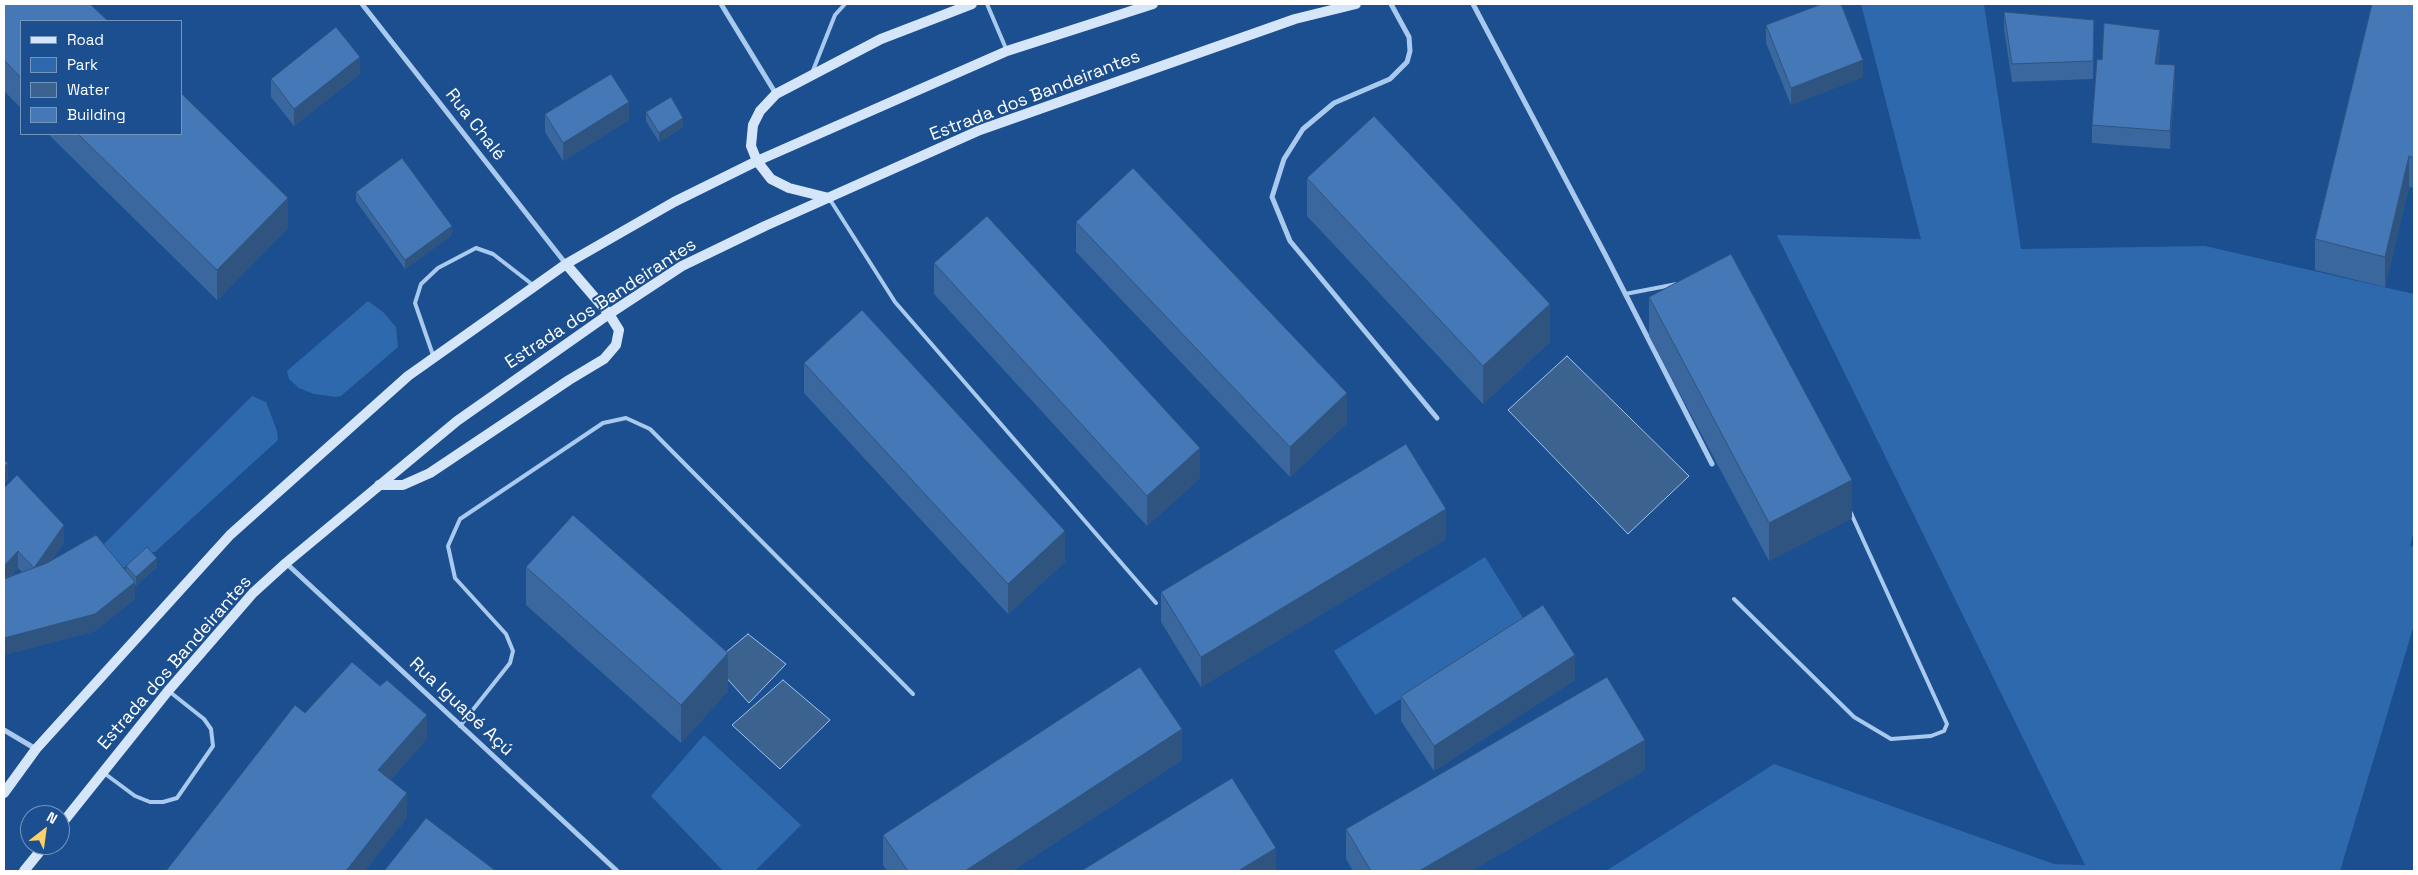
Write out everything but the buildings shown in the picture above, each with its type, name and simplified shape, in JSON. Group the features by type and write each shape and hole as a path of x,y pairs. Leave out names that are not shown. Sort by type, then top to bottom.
{"main road":[{"path":"829,198 789,188 771,179 757,161 751,146 753,125 760,111 776,94 881,39 972,4"},
{"path":"4,792 36,749 225,541 408,376 566,264 699,188 1007,50 1153,4"},
{"name":"Estrada dos Bandeirantes","path":"70,813 168,690 253,593 286,563 457,421 609,314 682,266 980,130 1294,19 1356,4"},
{"path":"379,485 403,485 430,473 568,380 604,359 616,345 619,330 609,314 566,264"},
{"path":"24,871 37,855"}],"street":[{"name":"Rua Chalé","path":"362,4 566,264"},
{"path":"721,4 776,94"},
{"path":"1391,4 1409,37 1410,51 1407,62 1390,79 1334,103 1303,129 1284,159 1272,197 1290,241 1437,418"},
{"path":"1473,4 1712,464"},
{"name":"Rua Iguapé Açú","path":"286,563 617,871"},
{"path":"4,730 36,749"}],"lane":[{"path":"811,75 835,15 845,4"},
{"path":"987,4 1007,50"},
{"path":"829,198 895,302 1156,603"},
{"path":"434,358 415,303 422,284 438,268 476,248 493,254 535,286"},
{"path":"1625,294 1680,283"},
{"path":"460,726 510,662 513,651 506,634 455,578 448,546 460,519 602,423 626,418 650,429 912,694"},
{"path":"1734,599 1854,718 1891,739 1931,736 1944,731 1947,724 1846,503"},
{"path":"103,772 135,796 150,802 163,802 177,798 213,746 211,729 204,719 168,690"}],"green space":[{"path":"1861,4 1984,4 2021,249 2205,246 2414,294 2414,531 2410,546 2414,547 2414,625 2340,871 1606,871 1774,764 2054,864 2085,865 1777,235 1921,239"},
{"path":"368,301 383,312 396,327 398,347 341,396 314,394 299,388 289,379 287,371"},
{"path":"252,396 266,402 277,431 278,440 155,552 143,552 115,575 96,552"},
{"path":"1485,557 1525,621 1375,715 1334,651"},
{"path":"704,735 801,825 755,871 723,871 651,796"}],"water":[{"path":"1567,356 1689,476 1628,534 1508,410"},
{"path":"748,634 786,664 749,703 713,663"},
{"path":"783,680 830,720 780,769 732,725"}]}
